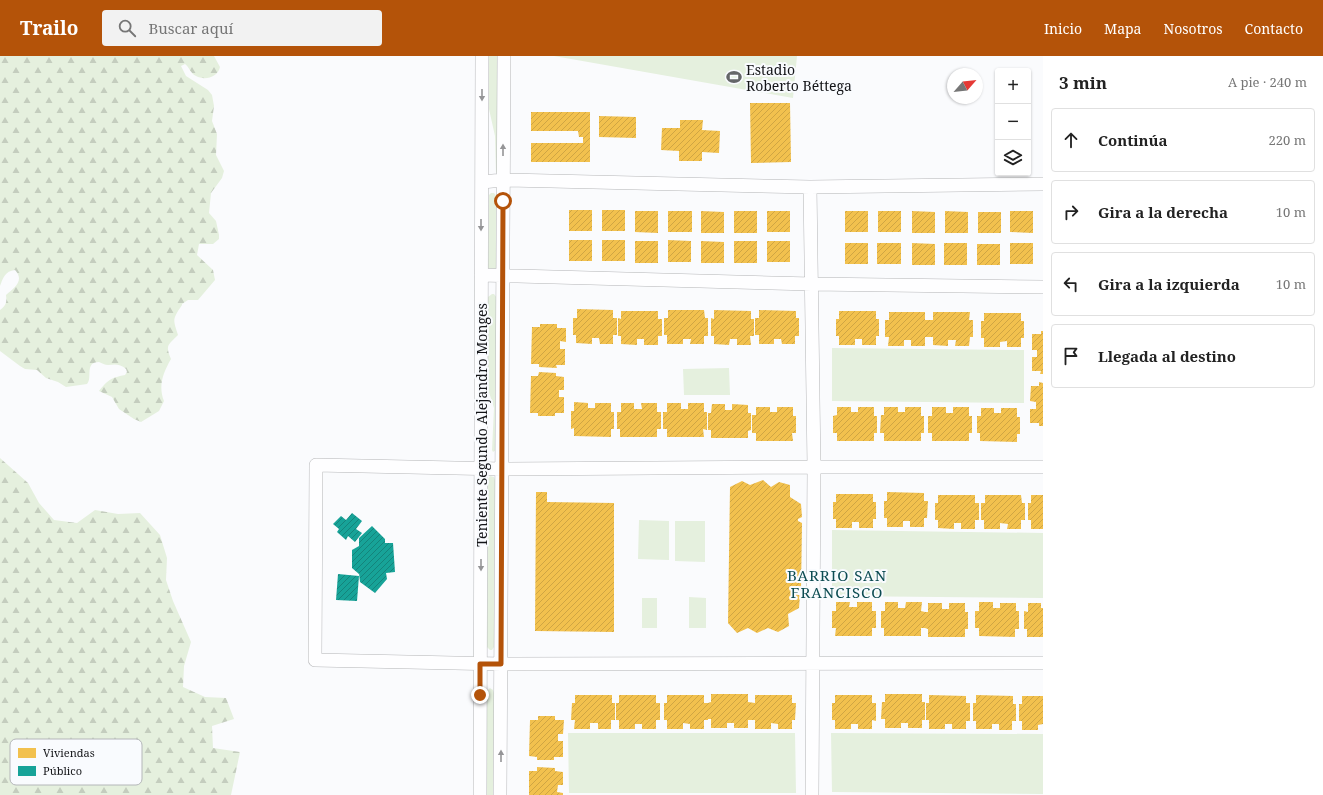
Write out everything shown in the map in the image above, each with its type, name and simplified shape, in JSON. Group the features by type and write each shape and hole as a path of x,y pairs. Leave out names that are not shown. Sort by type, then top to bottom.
{"street":[{"name":"Teniente Segundo Alejandro Monges","path":"480,795 482,56"},
{"name":"Teniente Segundo Alejandro Monges","path":"500,795 504,56"},
{"path":"482,182 503,180 810,187 1043,184"},
{"path":"810,187 814,467 812,795"},
{"path":"481,275 812,284 1043,286"},
{"path":"1043,467 481,469 316,465 315,644 315,660 480,664 1043,663"}],"green space":[{"path":"0,56 214,56 220,67 214,76 203,78 194,75 185,64 181,66 186,76 208,90 212,95 214,106 212,121 217,134 216,155 224,171 222,178 211,193 209,213 216,221 219,239 213,244 199,244 197,255 213,270 215,280 198,300 188,300 182,304 176,314 174,322 178,335 168,346 171,359 161,385 164,401 159,411 141,422 119,409 112,397 99,391 110,380 125,375 127,372 126,369 122,366 107,365 99,362 94,363 90,367 89,381 87,384 66,387 58,382 46,378 37,370 25,369 0,351 0,310 6,304 6,295 17,284 19,278 15,270 9,272 3,278 0,286"},
{"path":"489,56 497,56 496,173 495,136 489,109"},
{"name":"Estadio Roberto Béttega","path":"554,56 797,56 793,98"},
{"path":"494,193 497,197 495,269 488,268 489,195"},
{"path":"494,294 497,298 496,450 493,452 494,408 488,389 488,297"},
{"path":"832,348 1024,350 1024,403 832,401"},
{"path":"729,368 730,395 684,395 683,369"},
{"path":"0,458 28,483 39,503 54,520 77,523 95,510 118,514 140,513 160,535 167,558 166,580 173,601 191,642 184,666 183,687 205,697 226,698 234,719 212,726 213,748 240,752 231,795 0,795"},
{"path":"490,476 494,477 495,480 494,647 492,650 487,647 488,479"},
{"path":"639,520 669,521 669,560 638,559"},
{"path":"675,521 705,521 705,562 675,561"},
{"path":"832,530 1043,533 1043,598 832,596"},
{"path":"689,597 706,598 706,628 689,628"},
{"path":"642,598 657,598 657,628 642,628"},
{"path":"490,688 494,693 494,795 487,795 486,692"},
{"path":"568,733 795,733 796,793 569,793"},
{"path":"831,733 1043,734 1043,794 832,792"}],"building: Viviendas":[{"path":"750,103 790,103 791,162 751,163"},
{"path":"531,112 590,112 590,162 531,162 531,143 583,143 583,137 579,137 578,131 531,131"},
{"path":"599,116 636,117 636,138 599,137"},
{"path":"680,120 703,120 702,130 720,131 719,153 702,152 702,161 679,161 679,151 661,150 662,128 680,128"},
{"path":"569,210 592,210 592,231 569,231"},
{"path":"602,210 625,210 625,231 602,231"},
{"path":"635,211 658,211 658,233 635,232"},
{"path":"668,211 692,211 692,232 668,232"},
{"path":"701,211 724,212 724,233 701,233"},
{"path":"734,211 757,211 757,233 734,233"},
{"path":"767,211 790,211 790,232 767,232"},
{"path":"845,211 868,211 868,232 845,232"},
{"path":"878,211 901,211 901,232 878,232"},
{"path":"912,211 935,212 935,233 912,233"},
{"path":"945,211 968,212 968,233 945,233"},
{"path":"1010,211 1033,211 1033,233 1010,232"},
{"path":"978,212 1001,212 1001,233 978,233"},
{"path":"569,240 592,240 592,261 569,261"},
{"path":"602,240 625,240 625,261 602,261"},
{"path":"668,240 691,241 691,262 668,262"},
{"path":"635,241 658,241 658,263 635,263"},
{"path":"701,241 724,242 724,263 701,263"},
{"path":"734,241 757,241 757,263 734,263"},
{"path":"767,241 790,241 790,262 767,262"},
{"path":"845,243 868,243 868,264 845,264"},
{"path":"877,243 901,243 901,264 877,264"},
{"path":"912,243 935,244 935,265 912,265"},
{"path":"944,243 967,243 967,265 944,265"},
{"path":"1010,243 1033,243 1033,264 1010,264"},
{"path":"977,244 1000,244 1000,265 977,265"},
{"path":"577,309 613,310 613,318 617,318 617,335 613,335 613,344 600,344 599,338 592,338 592,344 576,343 576,335 573,335 573,318 577,318"},
{"path":"668,310 704,310 705,318 708,318 708,336 704,336 704,344 690,344 691,339 683,339 683,344 667,344 667,335 664,335 664,318 668,318"},
{"path":"714,310 751,311 751,319 754,319 754,336 750,336 751,345 737,345 737,339 730,339 729,345 714,344 714,336 711,336 711,318 714,319"},
{"path":"759,310 796,311 796,318 799,318 799,336 795,336 795,344 782,344 781,339 774,339 774,344 759,344 759,335 755,335 755,318 759,318"},
{"path":"621,311 658,311 658,319 662,319 662,336 658,336 658,345 644,345 644,339 637,339 637,345 621,344 621,336 618,336 618,318 621,319"},
{"path":"839,311 876,311 876,319 879,319 879,336 876,336 876,345 862,345 862,339 855,339 855,345 839,345 839,336 836,336 836,319 839,319"},
{"path":"889,312 925,312 925,320 933,320 933,312 970,312 969,320 973,320 973,337 970,337 969,346 955,346 956,340 948,340 948,346 933,345 933,337 925,337 925,346 911,346 911,340 904,340 904,346 888,346 889,337 885,337 885,320 889,320"},
{"path":"984,313 1021,313 1021,321 1024,321 1024,338 1021,338 1021,347 1007,347 1007,341 1000,342 1000,347 984,347 984,338 981,338 981,321 984,321"},
{"path":"540,324 557,324 557,328 566,328 566,342 560,341 560,349 565,349 565,365 556,365 557,368 539,367 539,364 531,364 532,327 540,327"},
{"path":"1041,331 1043,331 1043,374 1040,374 1041,371 1032,371 1032,357 1037,357 1037,350 1032,350 1032,334 1041,334"},
{"path":"539,372 556,373 556,376 564,377 564,390 559,390 559,397 564,397 564,413 555,413 555,416 538,416 538,413 530,413 531,376 538,376"},
{"path":"1039,382 1043,383 1043,426 1039,426 1039,423 1030,423 1030,409 1036,409 1036,402 1030,401 1031,386 1039,386"},
{"path":"574,402 588,403 588,408 595,408 595,403 611,403 611,412 614,412 614,429 611,429 611,437 574,436 574,428 571,429 571,411 574,411"},
{"path":"621,403 634,403 634,409 642,409 641,403 657,403 657,412 661,412 661,429 657,429 657,437 620,437 620,429 617,429 617,412 621,412"},
{"path":"667,403 681,403 681,409 688,409 688,403 704,403 704,412 707,412 707,430 703,429 704,437 667,437 667,429 663,429 663,412 667,412"},
{"path":"712,404 725,404 725,410 732,410 732,404 748,405 748,413 751,413 751,430 748,431 748,438 711,438 711,430 708,430 708,413 711,413"},
{"path":"756,407 770,407 770,412 777,412 777,407 793,407 793,416 796,416 796,433 792,433 793,441 756,441 756,433 752,433 752,415 756,415"},
{"path":"837,407 851,407 851,412 858,412 858,407 874,407 874,416 877,416 877,433 874,433 874,441 837,441 837,433 833,433 833,416 837,415"},
{"path":"884,407 898,407 898,412 905,412 905,407 921,407 921,416 924,416 924,433 921,433 921,441 884,441 884,433 880,433 881,415 884,415"},
{"path":"932,407 946,407 946,413 953,413 953,407 969,407 969,416 972,416 972,433 969,433 969,441 932,441 932,433 928,433 928,416 932,416"},
{"path":"981,408 994,408 994,413 1001,413 1001,408 1017,408 1017,417 1020,417 1020,434 1017,434 1017,442 980,441 980,433 977,433 977,416 981,416"},
{"path":"763,480 771,487 779,482 790,485 790,497 801,504 802,517 798,519 798,521 802,523 801,590 797,592 800,596 799,608 788,614 789,626 778,632 768,628 757,633 748,628 737,633 728,623 730,487 742,481 750,485"},
{"path":"536,492 547,492 547,502 614,503 614,632 535,631"},
{"path":"887,492 924,493 924,501 928,501 927,518 924,518 924,527 910,527 910,521 903,521 903,527 887,527 887,518 884,518 884,501 887,501"},
{"path":"836,494 873,494 873,502 876,502 876,519 873,519 873,528 859,528 859,522 852,522 852,528 836,528 836,519 833,519 833,502 836,502"},
{"path":"938,495 975,495 975,503 979,503 979,520 975,520 975,529 961,529 961,523 954,523 954,529 938,528 938,520 935,520 935,503 938,503"},
{"path":"985,495 1021,495 1022,503 1025,503 1025,520 1021,520 1021,529 1007,529 1008,524 1000,523 1000,529 984,529 984,520 981,520 981,503 985,503"},
{"path":"1031,495 1043,495 1043,529 1031,529 1031,520 1028,520 1028,503 1031,503"},
{"path":"836,602 850,602 849,607 857,607 857,602 872,602 872,611 876,611 876,628 872,628 872,636 835,636 836,628 832,628 832,611 836,611"},
{"path":"885,602 898,602 898,608 905,608 906,602 922,602 921,611 925,612 928,612 928,603 942,603 942,609 949,609 949,603 965,603 965,612 968,612 968,629 965,629 965,637 928,637 928,629 925,628 921,628 921,636 884,636 884,628 881,628 881,611 885,611"},
{"path":"979,602 993,602 993,608 1000,608 1000,603 1016,603 1016,611 1019,611 1019,629 1015,629 1015,637 979,636 979,628 975,628 975,611 979,611"},
{"path":"1028,603 1041,603 1041,608 1043,608 1043,637 1027,637 1027,629 1024,629 1024,611 1028,612"},
{"path":"711,694 748,694 748,702 755,703 755,695 792,695 792,703 796,703 795,720 792,720 792,729 778,729 778,724 771,723 771,729 755,729 755,720 748,720 748,728 734,728 734,723 727,723 727,728 711,728 711,719 708,719 704,720 704,729 690,729 690,724 683,723 683,729 667,729 667,720 664,720 664,703 667,703 667,695 704,695 704,703 708,703 711,702"},
{"path":"885,694 922,694 922,702 925,702 925,720 922,720 922,728 908,728 908,723 901,723 901,728 885,728 885,719 881,719 882,702 885,702"},
{"path":"575,695 612,695 612,703 615,703 615,720 611,720 611,729 598,729 598,723 590,723 590,729 574,729 575,720 571,720 572,703 575,703"},
{"path":"619,695 656,695 656,703 660,703 660,720 656,720 656,729 642,729 642,724 635,724 635,729 619,729 619,720 616,720 616,703 619,703"},
{"path":"835,695 872,695 872,703 876,703 876,721 872,720 872,729 858,729 858,724 851,724 851,729 835,729 835,720 832,720 832,703 835,703"},
{"path":"929,695 966,696 966,703 970,703 970,721 966,721 966,729 952,729 952,724 945,724 945,729 929,729 929,720 926,720 926,703 929,703"},
{"path":"976,695 1013,696 1013,704 1016,704 1016,721 1012,721 1012,730 999,730 999,724 992,724 992,729 976,729 976,721 973,721 973,703 976,703"},
{"path":"1022,696 1043,696 1043,724 1038,725 1038,730 1022,730 1022,721 1019,721 1019,704 1022,704"},
{"path":"538,716 555,716 555,720 564,720 563,734 558,734 558,741 563,741 563,757 554,757 554,760 537,760 537,757 529,756 530,720 538,720"},
{"path":"537,767 555,768 555,771 563,772 563,785 558,785 557,792 563,793 563,795 529,795 529,771 537,771"}],"building: Público":[{"path":"352,513 362,521 356,529 362,533 355,542 348,536 346,540 337,532 339,529 333,524 341,516 346,520"},
{"path":"372,526 385,539 385,543 393,543 395,572 386,573 387,579 375,593 360,582 359,573 352,568 352,550 359,546 359,538"},
{"path":"338,574 359,576 357,601 336,600"}],"place":[{"name":"Estadio Roberto Béttega","path":"734,77"}],"district":[{"name":"BARRIO SAN FRANCISCO","path":"837,584"}],"route":[{"path":"480,695 480,664 501,664 503,201"}]}
